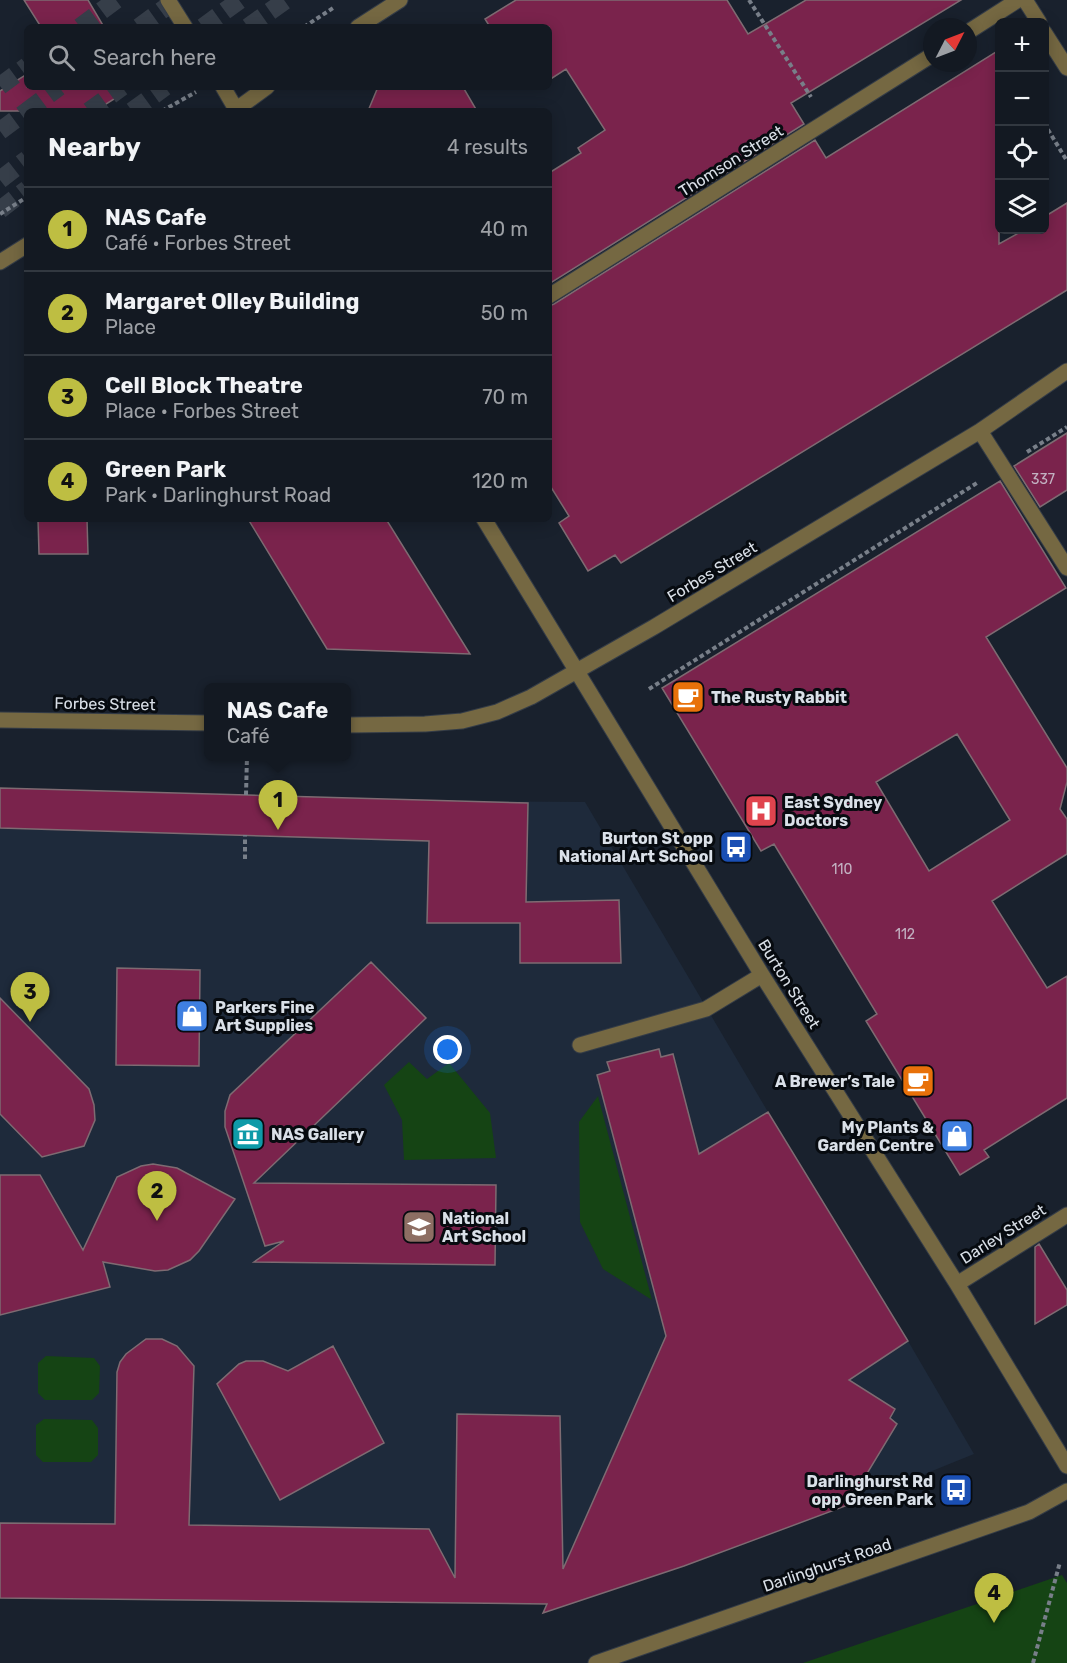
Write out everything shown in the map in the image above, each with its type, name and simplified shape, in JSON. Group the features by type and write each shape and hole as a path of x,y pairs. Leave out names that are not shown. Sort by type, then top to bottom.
{"street":[{"path":"168,0 182,24"},
{"path":"363,24 400,0"},
{"path":"977,26 1018,0"},
{"path":"1025,0 1036,18"},
{"path":"1049,40 1067,68"},
{"name":"Thomson Street","path":"552,294 923,62"},
{"path":"225,90 235,108"},
{"path":"239,108 263,90"},
{"path":"0,262 24,247"},
{"name":"Forbes Street","path":"351,725 462,721 497,712 531,697 654,627 980,431 1067,371"},
{"path":"980,431 1067,568"},
{"name":"Burton Street","path":"486,522 762,975 957,1284 1067,1466"},
{"name":"Forbes Street","path":"0,720 204,723"},
{"path":"580,1045 706,1009 762,975"},
{"name":"Darley Street","path":"957,1284 1067,1215"},
{"name":"Darlinghurst Road","path":"596,1663 1029,1512 1067,1491"}],"path":[{"path":"748,0 827,123"},
{"path":"308,24 337,5"},
{"path":"167,108 199,90"},
{"path":"1046,126 1067,161"},
{"path":"0,214 24,199"},
{"path":"649,689 1067,427"},
{"path":"246,795 247,761"},
{"path":"245,835 245,858"},
{"path":"1033,1663 1060,1562"}],"shaded area":[{"name":"National Art School","path":"0,788 430,801 585,802 974,1454 858,1501 684,1566 570,1604 0,1598"}],"green space":[{"path":"409,1062 427,1079 449,1063 490,1113 496,1158 404,1160 402,1120 384,1085"},
{"path":"598,1096 652,1300 603,1269 580,1222 579,1122"},
{"path":"46,1356 94,1358 100,1366 99,1393 92,1400 45,1400 38,1393 38,1363"},
{"path":"44,1419 92,1420 98,1428 98,1455 91,1462 43,1462 36,1455 36,1425"},
{"path":"1062,1575 1067,1583 1067,1663 803,1663"}],"building":[{"path":"24,0 88,0 102,24 39,24"},
{"path":"516,0 727,0 748,34 806,0 961,0 931,18 923,18 923,23 791,103 804,124 552,282 552,171 581,153 578,148 605,130 566,69 552,78 552,24 488,24 485,19"},
{"path":"995,52 995,234 999,234 999,244 1017,234 1049,234 1049,214 1067,203 1067,290 621,563 615,555 588,571 559,523 569,516 552,489 552,305 815,140 826,158 964,72 977,72 977,64"},
{"path":"24,76 24,90 123,90 122,94 100,108 24,108 24,111 0,111 0,91"},
{"path":"377,90 465,90 475,108 369,108"},
{"path":"1067,433 1067,490 1040,507 1014,466"},
{"path":"1000,481 1066,588 986,637 1067,768 1067,782 1060,809 1067,819 1067,854 992,901 1047,988 1067,976 1067,1098 984,1150 989,1157 960,1175 866,1021 877,1014 774,844 761,851 662,688","holes":["957,734 1010,820 929,871 876,782"]},
{"path":"38,522 87,522 88,554 39,554"},
{"path":"250,522 388,522 470,654 327,649"},
{"path":"0,788 528,803 526,902 619,900 621,963 520,963 520,923 427,923 429,841 0,828"},
{"path":"371,962 426,1018 254,1183 496,1185 495,1265 254,1262 284,1241 265,1246 225,1127 225,1111 230,1095"},
{"path":"117,968 200,970 199,1066 116,1065"},
{"path":"0,998 89,1089 94,1105 95,1120 84,1146 42,1157 0,1114"},
{"path":"659,1049 661,1057 673,1054 699,1154 768,1112 908,1341 849,1380 895,1409 890,1418 897,1424 848,1505 684,1566 543,1613 547,1604 0,1598 0,1523 115,1524 117,1372 126,1354 146,1339 162,1339 177,1346 194,1366 189,1525 429,1529 455,1578 457,1414 560,1416 563,1569 666,1336 597,1075 610,1071 607,1062"},
{"path":"153,1164 177,1168 235,1199 199,1251 190,1260 168,1270 155,1271 103,1262 110,1287 0,1315 0,1175 40,1175 83,1250 117,1177 141,1166"},
{"path":"1039,1244 1067,1290 1067,1305 1035,1324 1035,1247"},
{"path":"333,1346 384,1443 280,1500 217,1384 239,1364 246,1361 263,1361 288,1371"}],"tunnel":[{"path":"84,24 116,0"},
{"path":"143,24 176,0"},
{"path":"207,24 240,0"},
{"path":"252,24 286,0"},
{"path":"0,86 24,68"},
{"path":"31,108 55,90"},
{"path":"93,108 118,90"},
{"path":"136,108 161,90"},
{"path":"0,131 24,113"},
{"path":"0,180 24,161"},
{"path":"0,210 24,191"}],"place":[{"name":"The Rusty Rabbit","path":"688,697"},
{"name":"East Sydney Doctors","path":"761,811"},
{"name":"NAS Cafe","path":"278,830"},
{"name":"Burton St opp National Art School","path":"736,847"},
{"name":"Parkers Fine Art Supplies","path":"192,1016"},
{"name":"Cell Block Theatre","path":"30,1022"},
{"name":"A Brewer’s Tale","path":"918,1081"},
{"name":"NAS Gallery","path":"248,1134"},
{"name":"My Plants & Garden Centre","path":"957,1136"},
{"name":"Margaret Olley Building","path":"157,1221"},
{"name":"National Art School","path":"419,1227"},
{"name":"Darlinghurst Rd opp Green Park","path":"956,1490"},
{"name":"Green Park","path":"994,1623"}]}
